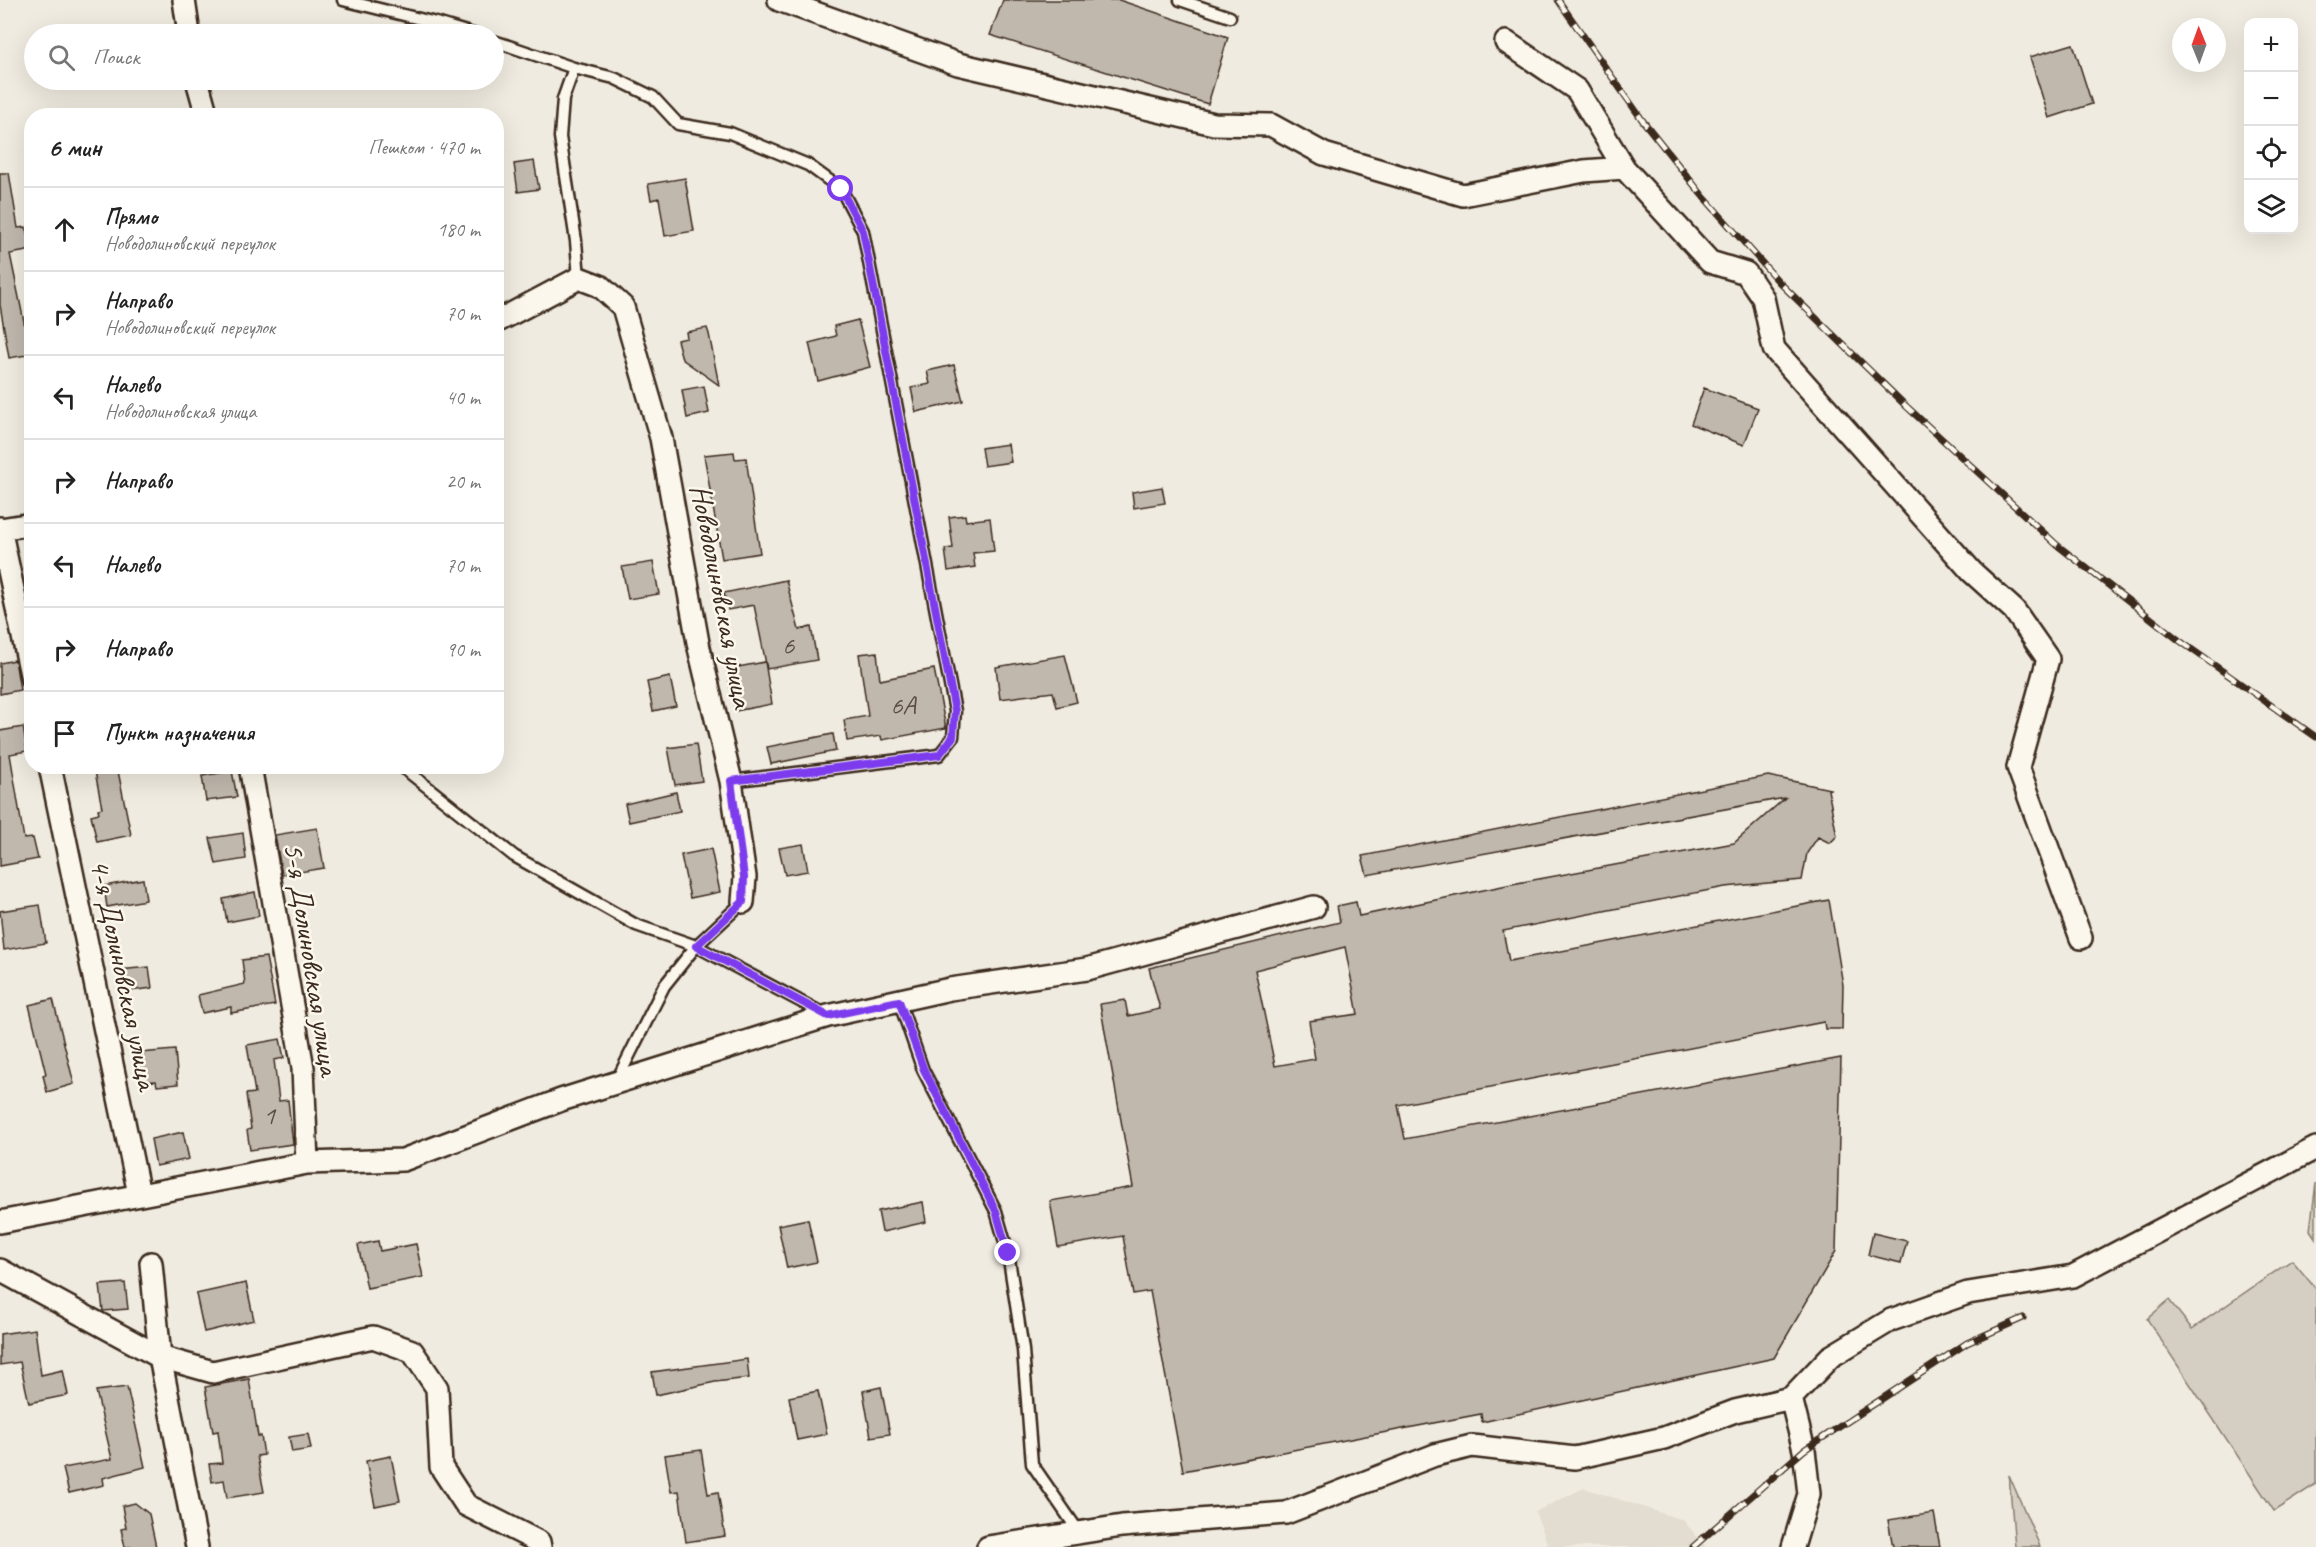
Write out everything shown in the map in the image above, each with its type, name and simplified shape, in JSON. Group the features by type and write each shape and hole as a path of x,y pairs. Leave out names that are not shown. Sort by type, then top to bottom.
{"street":[{"path":"184,0 188,24"},
{"path":"778,0 958,64 1214,124 1271,125 1324,154 1463,195 1584,171 1624,168"},
{"path":"1506,42 1577,90 1624,168 1710,262 1746,273 1763,298 1774,349 1972,572 2014,610 2048,658 2018,767 2081,938"},
{"path":"200,90 205,108"},
{"path":"504,318 579,278"},
{"name":"Новодолиновская улица","path":"579,278 600,286 623,307 661,438 699,648 731,781 744,877 743,902"},
{"path":"24,525 0,529 24,642"},
{"name":"4-я Долиновская улица","path":"52,774 139,1194"},
{"name":"5-я Долиновская улица","path":"250,774 303,1068 307,1163"},
{"path":"0,1222 307,1163 404,1160 561,1100 828,1016 950,989 1087,969 1314,907"},
{"path":"988,1547 1122,1526 1286,1513 1435,1455 1472,1446 1575,1458 1664,1438 1735,1411 1791,1398 1830,1357 1891,1320 1968,1293 2073,1276 2316,1148"},
{"path":"151,1263 160,1357 196,1547"},
{"path":"0,1270 160,1357 213,1372 373,1337 412,1351 437,1388 441,1467 466,1505 543,1545"},
{"path":"1791,1398 1804,1450 1809,1494 1792,1547"}],"lane":[{"path":"343,0 439,24"},
{"path":"1179,0 1230,17"},
{"path":"504,44 574,68 614,78 653,97 678,124 730,133 808,165 841,189 863,231 955,711 953,737 939,755 731,781"},
{"path":"574,68 563,99 560,137 576,241 579,278"},
{"path":"412,774 514,856 636,925 696,946 828,1016"},
{"path":"616,1082 664,986 696,946 743,902"},
{"path":"899,1001 924,1070 996,1211 1008,1253 1023,1350 1032,1464 1079,1532"}],"shaded area":[{"path":"2316,1183 2316,1239 2310,1230"},
{"path":"2292,1260 2316,1289 2316,1484 2274,1511 2147,1319 2169,1300 2192,1329"},
{"path":"2009,1475 2039,1544 2040,1547 2015,1547"},
{"path":"1584,1488 1683,1520 1706,1547 1549,1547 1535,1512"}],"building":[{"path":"1003,0 1119,0 1228,37 1208,104 990,35"},
{"path":"2073,44 2092,104 2049,118 2030,57"},
{"path":"534,161 539,189 518,192 514,164"},
{"path":"0,173 9,173 18,228 24,227 24,251 10,254 24,322 24,355 9,358 0,305"},
{"path":"685,178 694,231 665,236 659,198 651,200 648,184"},
{"path":"858,320 870,367 818,381 809,343 836,336 834,326"},
{"path":"707,328 719,385 682,359 677,340 687,338 686,332"},
{"path":"954,365 963,401 916,412 911,388 930,384 927,371"},
{"path":"704,386 709,413 687,418 682,390"},
{"path":"1704,388 1758,408 1744,445 1691,424"},
{"path":"1008,444 1011,462 984,466 981,448"},
{"path":"734,452 735,459 746,458 760,553 722,559 704,455"},
{"path":"1162,487 1165,503 1134,508 1132,492"},
{"path":"965,515 966,521 990,518 994,551 973,553 975,567 948,571 945,549 953,548 949,517"},
{"path":"653,562 659,594 628,599 622,567"},
{"path":"786,580 799,630 811,627 817,660 767,669 754,605 728,610 724,593"},
{"path":"877,652 880,680 934,669 946,728 882,740 881,736 847,741 844,720 868,716 859,654"},
{"path":"1065,655 1077,702 1057,707 1053,692 1000,699 996,667"},
{"path":"15,660 20,690 0,694 0,663"},
{"path":"765,662 772,704 735,711 727,669"},
{"path":"670,677 676,706 653,711 647,682"},
{"path":"23,727 24,752 10,754 24,839 33,838 38,859 0,866 0,731"},
{"path":"833,734 836,751 771,764 767,747"},
{"path":"696,744 702,781 675,785 668,748"},
{"path":"96,774 119,774 131,835 97,842 91,815 99,813 98,809 102,808"},
{"path":"233,774 237,797 206,801 202,776"},
{"path":"1768,776 1830,789 1828,790 1837,836 1830,843 1818,837 1807,853 1802,880 1725,887 1503,931 1509,961 1829,900 1843,985 1842,1029 1825,1029 1824,1022 1398,1105 1405,1139 1841,1058 1836,1251 1774,1358 1482,1422 1481,1414 1183,1471 1150,1291 1133,1294 1123,1236 1058,1247 1050,1201 1133,1187 1100,1004 1125,1000 1128,1016 1160,1009 1149,968 1340,922 1337,906 1356,902 1359,916 1512,884 1734,843 1785,798 1367,875 1362,856","holes":["1345,947 1358,1014 1309,1021 1315,1059 1275,1066 1255,970"]},
{"path":"676,792 680,811 629,822 625,804"},
{"path":"317,828 324,868 282,875 275,835"},
{"path":"243,833 246,859 216,864 210,838"},
{"path":"803,844 808,871 785,875 779,848"},
{"path":"711,849 720,892 690,898 681,855"},
{"path":"143,879 146,900 107,907 104,886"},
{"path":"255,892 259,916 227,922 223,899"},
{"path":"40,905 46,943 4,950 0,911"},
{"path":"266,957 275,1005 231,1013 231,1007 202,1013 198,995 245,984 242,960"},
{"path":"149,967 152,988 123,992 119,970"},
{"path":"53,999 74,1084 47,1092 43,1075 46,1074 29,1005"},
{"path":"280,1039 284,1058 274,1060 279,1101 288,1100 293,1144 250,1150 247,1130 251,1129 246,1094 255,1093 247,1045"},
{"path":"175,1050 178,1084 157,1086 156,1081 141,1082 139,1053"},
{"path":"183,1132 189,1159 156,1166 151,1139"},
{"path":"923,1202 926,1222 882,1232 878,1211"},
{"path":"808,1219 817,1262 787,1268 778,1225"},
{"path":"1873,1233 1907,1241 1901,1263 1868,1255"},
{"path":"378,1241 380,1251 416,1244 423,1277 367,1288 358,1245"},
{"path":"125,1283 128,1309 103,1311 100,1285"},
{"path":"246,1283 254,1320 204,1332 196,1294"},
{"path":"35,1329 41,1375 63,1370 68,1395 29,1403 20,1362 0,1365 0,1334"},
{"path":"747,1359 749,1378 715,1382 656,1395 652,1372"},
{"path":"249,1379 258,1436 261,1436 264,1455 257,1456 264,1492 227,1498 224,1480 212,1482 209,1464 222,1463 218,1431 213,1432 205,1387"},
{"path":"127,1387 145,1467 103,1478 104,1485 69,1493 63,1468 112,1459 96,1391"},
{"path":"881,1387 890,1434 871,1437 863,1391"},
{"path":"818,1391 827,1434 797,1440 789,1397"},
{"path":"308,1434 311,1449 292,1452 289,1437"},
{"path":"701,1450 708,1494 718,1492 725,1536 686,1542 679,1491 671,1492 665,1455"},
{"path":"391,1456 400,1501 375,1506 366,1461"},
{"path":"135,1503 149,1514 156,1547 125,1547 121,1529 126,1528 122,1506"},
{"path":"1934,1513 1940,1547 1893,1547 1888,1520"}],"railway":[{"path":"1558,0 1643,121 1702,195 1779,282 1906,406 2057,545 2180,641 2316,737"},
{"path":"1693,1547 1804,1450 1967,1343 2023,1318"}],"route":[{"path":"841,189 863,231 955,711 953,737 939,755 731,781 744,877 743,902 696,946 828,1016 899,1001 924,1070 996,1211 1008,1253"}]}
